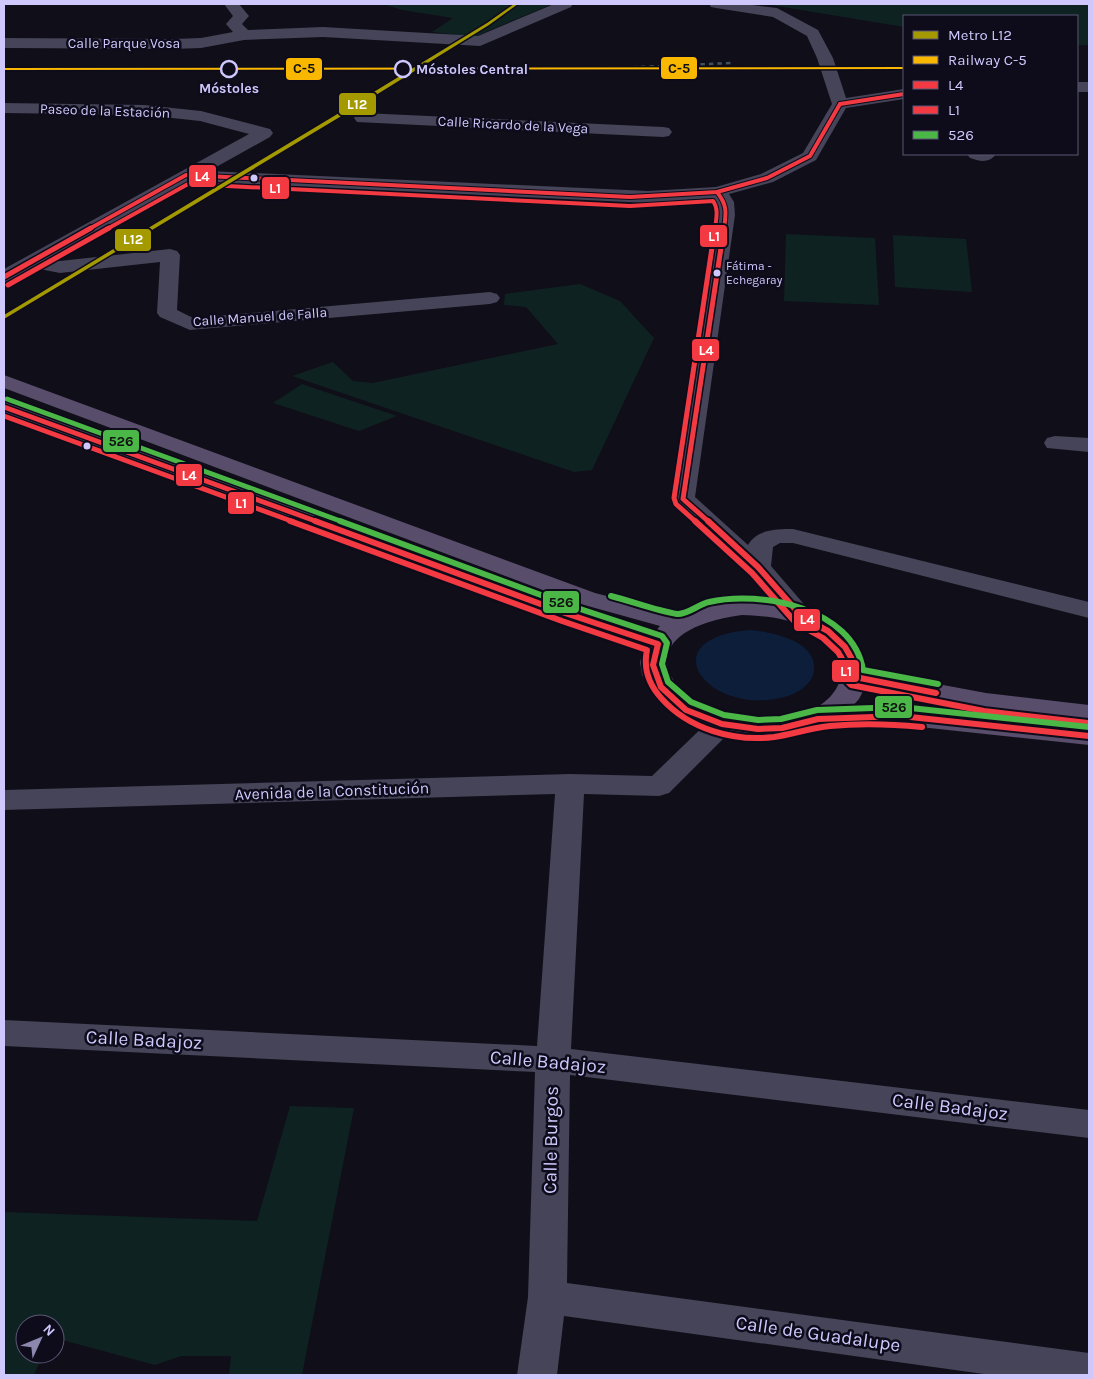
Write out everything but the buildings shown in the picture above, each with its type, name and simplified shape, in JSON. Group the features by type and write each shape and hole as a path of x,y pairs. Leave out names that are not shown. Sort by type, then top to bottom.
{"main road":[{"path":"4,382 586,598 680,623"},
{"path":"4,407 565,613 658,644"},
{"path":"818,718 838,706 850,692 855,677 853,661 845,647 828,631 802,617 766,608 742,607 710,611 680,623 658,644 653,665 661,687 686,710 722,724 758,729 774,728 818,718 901,716 1089,736"},
{"path":"855,677 986,702 1089,714"}],"street":[{"path":"231,4 240,16 234,24 244,35"},
{"name":"Calle Parque Vosa","path":"4,43 173,44 201,43 244,35 323,32 480,41 566,4"},
{"path":"4,277 186,176 630,197 717,192 767,178 810,156 840,104 814,33 777,14 716,4"},
{"path":"840,104 903,94"},
{"name":"Paseo de la Estación","path":"4,108 144,110 201,116 264,133 186,176"},
{"name":"Calle Ricardo de la Vega","path":"363,118 663,132"},
{"path":"717,192 725,202 726,215 683,499 758,568 802,617"},
{"name":"Calle Manuel de Falla","path":"33,262 60,267 170,255 167,313 190,324 490,298"},
{"path":"1055,443 1089,445"},
{"path":"758,568 761,544 775,536 793,536 1089,610"},
{"name":"Avenida de la Constitución","path":"4,800 570,784 659,786 722,724"},
{"name":"Calle Burgos","path":"537,1375 547,1298 553,1060 570,784"},
{"name":"Calle Badajoz","path":"4,1033 553,1060 1089,1124"},
{"name":"Calle de Guadalupe","path":"547,1298 1089,1371"}],"green space":[{"path":"383,4 552,4 474,37 432,32 453,18 402,10"},
{"path":"765,4 1089,4 1089,45 1078,45 1078,15 903,15 903,27"},
{"path":"786,234 875,238 879,305 784,301"},
{"path":"893,235 966,239 972,292 895,287"},
{"path":"580,284 620,301 654,338 592,470 574,472 292,376 333,362 353,381 373,383 558,344 526,307 504,305 505,294"},
{"path":"302,384 397,416 359,431 273,403"},
{"path":"290,1106 354,1108 302,1375 229,1375 231,1356 181,1356 155,1365 65,1341 65,1314 15,1314 15,1364 39,1364 34,1375 4,1375 4,1212 257,1221"}],"water":[{"path":"750,630 782,636 803,647 810,654 814,664 813,675 806,685 788,696 759,700 734,697 714,688 701,675 696,661 701,647 719,636"}],"railway":[{"path":"590,69 732,63"}],"metro line":[{"name":"L12","path":"4,317 361,102 488,24 516,4"}],"rail line":[{"name":"C-5","path":"4,69 903,68"}],"transit line":[{"name":"L4","path":"840,104 903,94"},
{"name":"L4","path":"4,277 186,175 630,197 717,192 767,178 810,156 840,104"},
{"name":"L1","path":"8,285 188,184 630,206 713,201 716,205 717,215 674,498 676,504 752,573 796,623 823,638 838,652 845,664 847,681 851,685 984,711 1088,723"},
{"name":"L4","path":"717,192 725,202 726,215 683,499 758,567 802,617 828,631 845,647 853,661 855,677 936,693"},
{"name":"526","path":"7,399 568,605 662,636 667,643 662,664 668,682 691,702 724,715 758,720 781,719 817,710 901,707 1089,727"},
{"name":"L4","path":"4,407 565,613 658,644 653,665 661,687 686,710 722,724 758,729 782,728 818,719 901,716 1089,736"},
{"name":"L1","path":"4,416 562,621 647,650 646,674 658,695 680,716 709,730 741,737 756,738 783,735 814,728 858,724 922,727"},
{"name":"526","path":"611,596 679,614 708,602 742,598 767,599 804,609 833,624 852,641 861,657 863,670 938,684"}],"place":[{"name":"Móstoles","path":"229,69"},
{"name":"Móstoles Central","path":"403,69"},
{"name":"Fátima - Echegaray","path":"717,273"}]}
